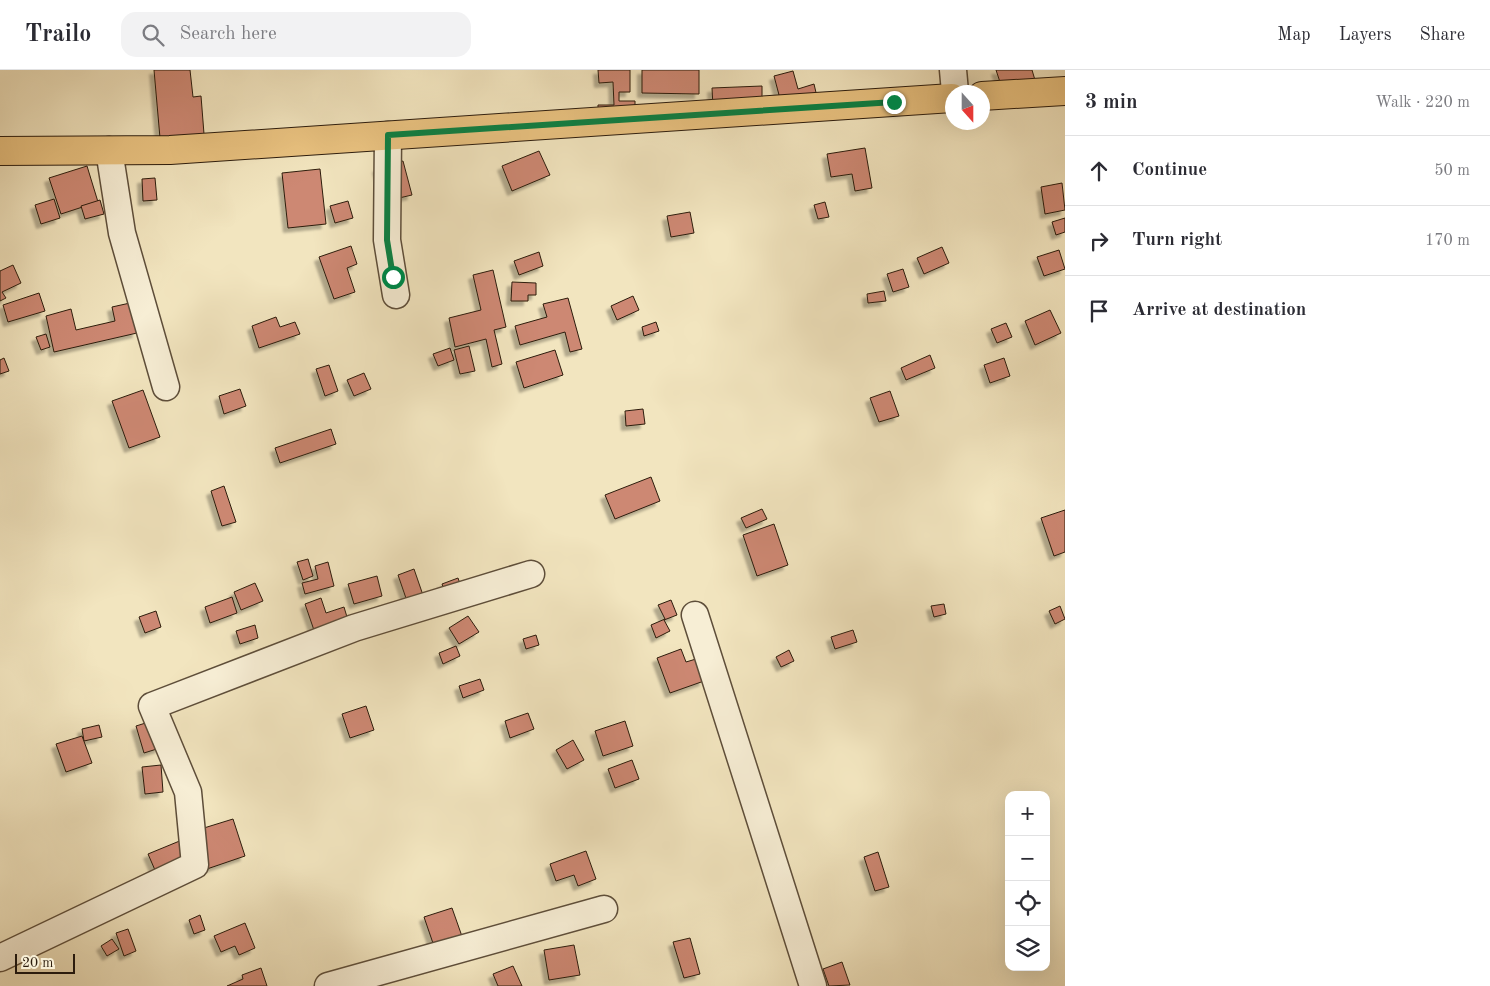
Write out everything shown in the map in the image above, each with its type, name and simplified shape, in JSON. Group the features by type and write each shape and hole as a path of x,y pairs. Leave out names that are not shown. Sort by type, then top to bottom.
{"main road":[{"path":"990,96 1065,91"},
{"path":"0,151 170,150 945,98"}],"street":[{"path":"953,70 954,85"},
{"path":"388,135 387,240 396,295"},
{"path":"110,150 122,233 166,387"},
{"path":"0,958 195,865 188,792 152,706 354,628 531,574"},
{"path":"695,615 813,986"},
{"path":"328,986 604,908"}],"building":[{"path":"154,70 190,70 193,97 201,96 204,134 160,138"},
{"path":"598,70 630,70 630,92 619,92 619,101 635,101 635,107 598,108 598,105 614,105 613,82 599,83"},
{"path":"642,70 699,70 699,94 642,93"},
{"path":"996,70 1032,70 1035,80 1003,91"},
{"path":"793,71 798,89 814,84 818,101 783,110 774,76"},
{"path":"762,86 762,105 713,107 712,88"},
{"path":"865,148 872,188 855,191 852,174 831,177 827,154"},
{"path":"539,151 550,175 512,191 502,166"},
{"path":"403,161 412,195 386,201 377,168"},
{"path":"87,166 98,202 61,214 49,178"},
{"path":"320,169 326,224 288,228 282,173"},
{"path":"155,178 157,200 143,201 142,179"},
{"path":"1062,183 1065,210 1045,214 1041,187"},
{"path":"54,199 60,218 41,224 35,205"},
{"path":"100,200 104,214 85,219 81,206"},
{"path":"348,201 353,218 335,223 330,206"},
{"path":"825,202 829,217 818,219 814,205"},
{"path":"690,212 694,233 671,237 667,216"},
{"path":"1065,218 1065,232 1056,235 1052,222"},
{"path":"351,246 357,264 347,268 355,292 334,299 319,257"},
{"path":"942,247 949,263 924,274 917,258"},
{"path":"1059,250 1065,269 1044,276 1037,257"},
{"path":"539,252 543,266 519,275 514,261"},
{"path":"13,265 21,283 2,292 6,298 0,301 0,271"},
{"path":"903,269 909,287 893,292 887,274"},
{"path":"493,270 506,327 494,330 502,364 492,367 486,339 455,347 449,318 481,310 473,275"},
{"path":"512,282 536,283 536,295 528,295 528,301 511,301"},
{"path":"884,291 886,301 868,303 867,294"},
{"path":"39,293 45,311 8,322 3,305"},
{"path":"633,296 639,310 617,320 611,306"},
{"path":"568,298 582,349 570,352 565,332 520,345 515,326 547,317 543,304"},
{"path":"130,303 137,333 54,352 46,316 71,309 76,330 115,321 112,307"},
{"path":"1050,310 1061,333 1035,345 1025,321"},
{"path":"276,317 280,327 295,322 300,334 259,348 252,326"},
{"path":"656,322 659,331 644,336 642,327"},
{"path":"1006,323 1012,337 997,343 991,329"},
{"path":"46,334 50,347 41,350 36,337"},
{"path":"469,346 475,371 460,374 454,350"},
{"path":"450,348 454,360 438,366 433,354"},
{"path":"555,350 563,375 524,388 516,362"},
{"path":"930,355 935,368 906,380 901,368"},
{"path":"4,358 9,371 0,374 0,360"},
{"path":"1004,358 1010,376 990,383 984,365"},
{"path":"329,365 338,391 325,396 316,369"},
{"path":"364,373 371,389 354,396 347,380"},
{"path":"240,389 246,406 224,414 219,396"},
{"path":"143,390 160,437 129,448 112,401"},
{"path":"890,391 899,416 879,422 870,398"},
{"path":"643,409 645,424 626,426 625,411"},
{"path":"331,429 336,444 280,463 275,448"},
{"path":"651,477 660,501 615,519 605,495"},
{"path":"224,486 236,522 222,526 211,491"},
{"path":"762,509 767,519 746,528 741,518"},
{"path":"1065,510 1065,552 1054,556 1041,518"},
{"path":"774,524 788,565 757,576 743,535"},
{"path":"308,559 313,576 303,580 297,562"},
{"path":"328,562 334,586 305,594 302,583 318,579 315,566"},
{"path":"414,569 425,601 409,607 398,575"},
{"path":"377,576 382,596 354,604 348,584"},
{"path":"458,578 466,601 450,607 442,584"},
{"path":"255,583 263,601 241,610 234,592"},
{"path":"232,597 237,613 210,623 205,607"},
{"path":"321,598 326,613 344,607 350,627 317,639 305,604"},
{"path":"671,600 677,615 664,620 670,631 656,638 651,625 665,619 658,605"},
{"path":"944,604 946,614 934,617 931,606"},
{"path":"1060,606 1065,619 1055,624 1049,611"},
{"path":"156,611 161,627 145,633 139,617"},
{"path":"468,616 479,632 459,644 449,628"},
{"path":"255,625 258,638 240,644 236,631"},
{"path":"853,630 857,642 835,649 831,637"},
{"path":"536,635 539,645 526,649 523,639"},
{"path":"456,646 460,656 443,664 439,653"},
{"path":"681,649 686,662 696,659 704,681 670,693 657,658"},
{"path":"789,650 794,661 781,667 776,657"},
{"path":"480,679 484,690 463,698 459,686"},
{"path":"366,706 374,730 350,738 342,714"},
{"path":"528,713 534,729 510,738 505,721"},
{"path":"152,721 160,748 144,753 136,726"},
{"path":"625,721 633,746 603,756 595,731"},
{"path":"99,725 102,737 84,741 82,729"},
{"path":"82,736 92,763 66,772 56,744"},
{"path":"573,740 584,760 567,769 556,750"},
{"path":"632,760 639,779 615,788 608,769"},
{"path":"161,765 163,792 145,794 142,767"},
{"path":"233,819 245,856 204,870 191,832"},
{"path":"182,840 192,863 158,877 148,854"},
{"path":"586,851 596,879 578,886 574,875 556,881 550,864"},
{"path":"878,852 889,887 875,891 864,857"},
{"path":"452,908 464,942 436,952 424,917"},
{"path":"200,915 205,930 194,934 189,920"},
{"path":"245,923 255,948 239,955 235,946 221,952 214,936"},
{"path":"128,929 136,951 124,956 116,933"},
{"path":"690,938 700,974 684,978 673,942"},
{"path":"112,939 119,949 107,956 101,946"},
{"path":"574,945 580,975 549,980 544,950"},
{"path":"842,962 850,985 829,986 823,969"},
{"path":"513,966 522,986 498,986 493,974"},
{"path":"261,968 267,986 227,986 243,979 242,975"}],"route":[{"path":"393,277 387,240 388,135 894,102"}]}
